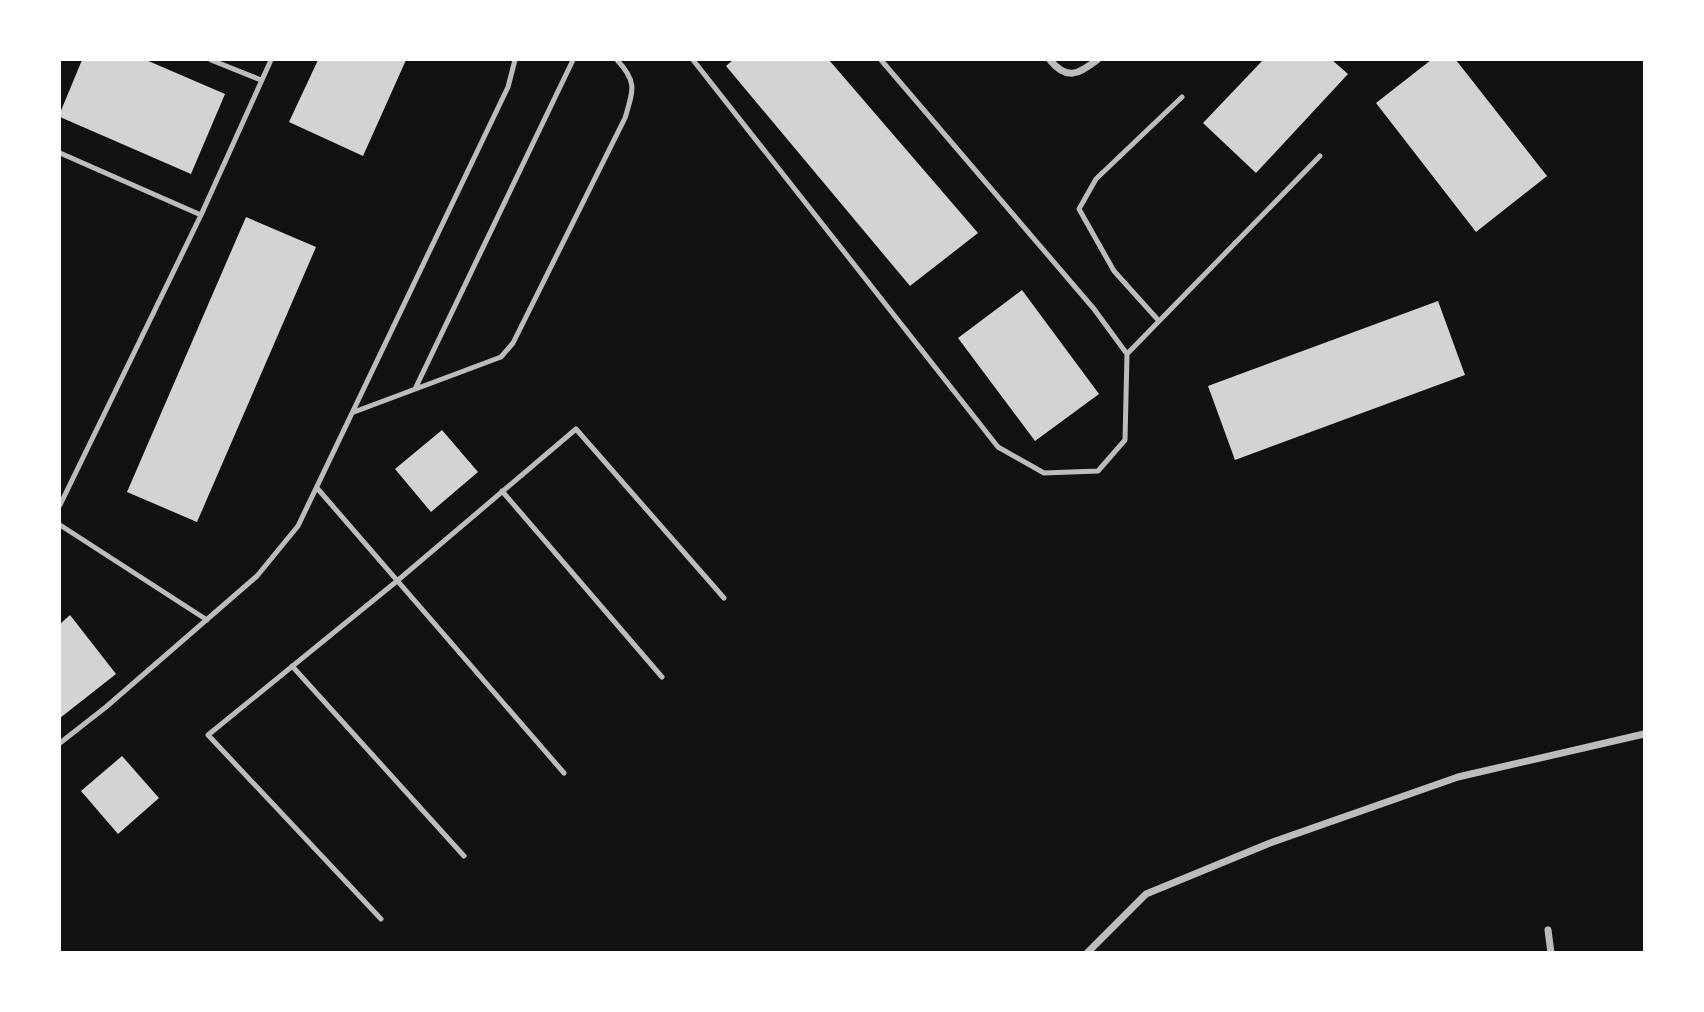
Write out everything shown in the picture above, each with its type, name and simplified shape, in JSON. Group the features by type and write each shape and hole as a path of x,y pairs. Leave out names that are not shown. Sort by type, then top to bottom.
{"street":[{"path":"1049,60 1062,70 1080,73 1097,60"},
{"path":"1087,953 1146,894 1270,842 1458,777 1644,734"},
{"path":"1548,930 1551,953"}],"lane":[{"path":"211,60 261,80"},
{"path":"60,505 201,215 271,60"},
{"path":"60,743 106,707 257,576 298,526 508,87 515,60"},
{"path":"415,389 573,60"},
{"path":"354,412 501,357 513,343 625,118 633,84 617,60"},
{"path":"693,60 998,447 1044,473 1098,471 1125,440 1127,354 1094,309 881,60"},
{"path":"1159,321 1114,271 1079,209 1097,179 1182,97"},
{"path":"60,153 201,215"},
{"path":"1127,354 1320,156"},
{"path":"381,919 208,735 397,581 576,429 724,598"},
{"path":"317,488 564,773"},
{"path":"502,491 662,677"},
{"path":"60,525 206,620"},
{"path":"292,666 464,856"}],"building":[{"path":"82,60 146,60 225,94 191,174 60,117"},
{"path":"318,60 406,60 363,156 289,122"},
{"path":"733,60 829,60 978,233 910,286 726,66"},
{"path":"1263,60 1332,60 1348,74 1256,173 1203,123"},
{"path":"1431,60 1456,60 1547,176 1476,232 1376,103"},
{"path":"246,217 316,247 197,522 127,492"},
{"path":"1022,290 1099,394 1035,441 958,338"},
{"path":"1438,301 1465,375 1235,460 1208,386"},
{"path":"442,430 478,472 431,512 395,469"},
{"path":"70,615 116,674 60,718 60,624"},
{"path":"122,756 159,798 118,834 81,791"}]}
